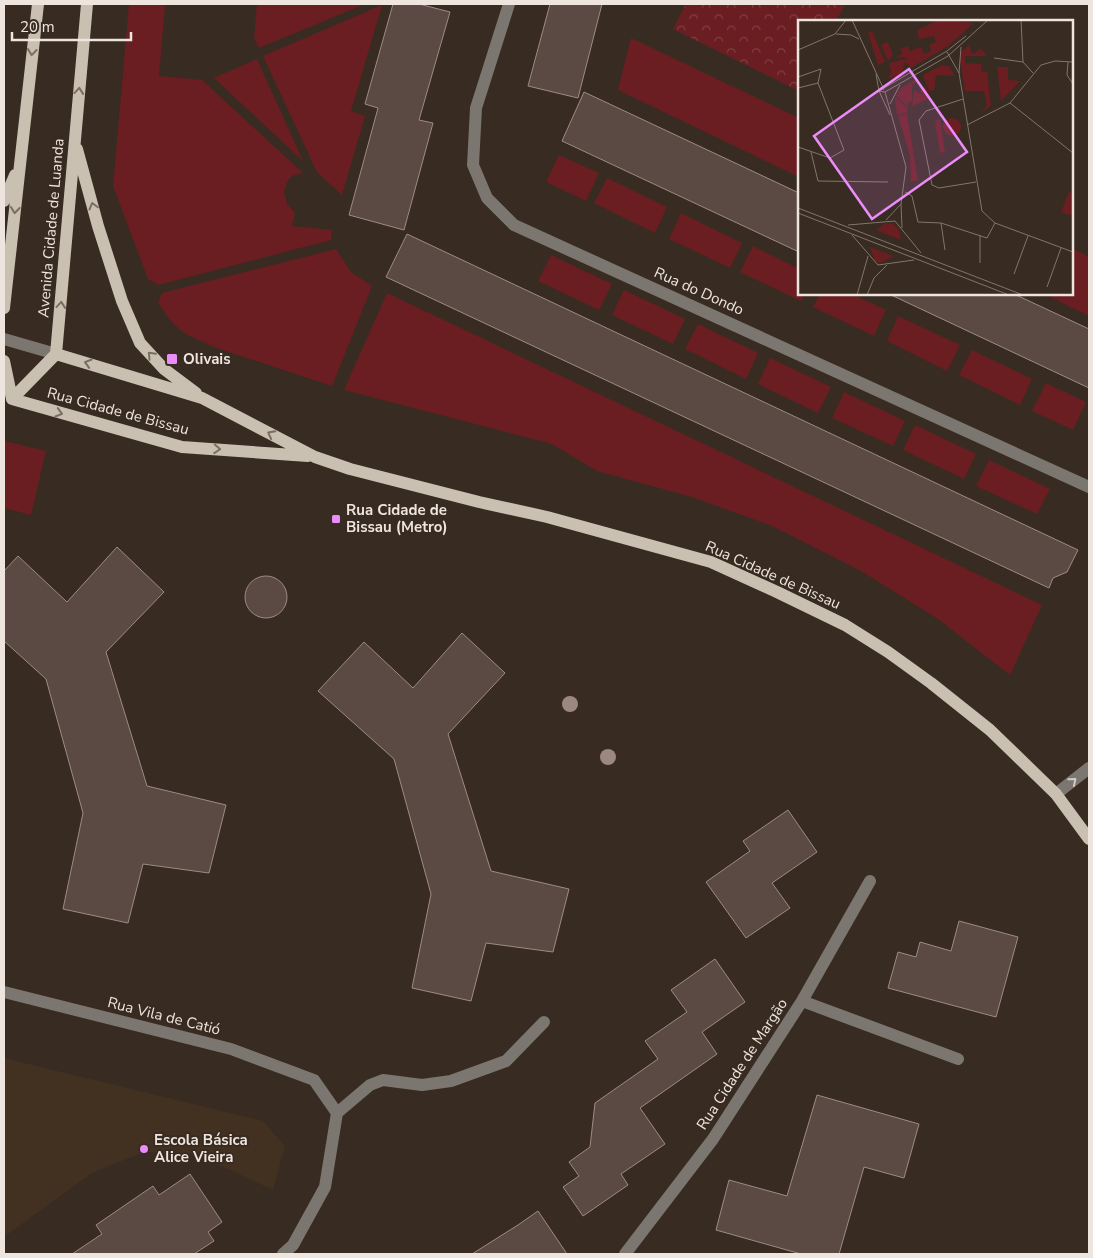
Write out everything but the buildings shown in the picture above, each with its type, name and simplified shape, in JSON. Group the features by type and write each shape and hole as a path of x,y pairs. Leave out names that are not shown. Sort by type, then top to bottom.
{"main road":[{"path":"4,308 38,4"},
{"name":"Avenida Cidade de Luanda","path":"56,354 87,4"},
{"path":"75,140 98,226 122,301 140,343 164,369 202,398"},
{"path":"4,202 21,161"},
{"path":"8,398 56,354"},
{"name":"Rua Cidade de Bissau","path":"56,354 202,398 315,457 350,469 479,502 547,517 711,562 777,592 845,625 888,652 931,683 990,730 1056,794 1089,839"},
{"path":"4,361 8,398"},
{"name":"Rua Cidade de Bissau","path":"8,398 182,447 315,457"}],"street":[{"name":"Rua do Dondo","path":"509,4 476,108 473,165 487,198 514,225 1089,487"},
{"name":"Rua Cidade de Bissau","path":"4,339 56,354"},
{"path":"1056,794 1089,768"},
{"name":"Rua Cidade de Margão","path":"625,1254 713,1138 802,1001 870,881"},
{"name":"Rua Vila de Catió","path":"4,992 231,1049 314,1080 336,1113"},
{"path":"802,1001 958,1059"},
{"path":"283,1254 292,1245 325,1187 336,1113 370,1085 383,1080 422,1085 451,1081 506,1061 544,1022"}],"shaded area":[{"name":"Escola Básica Alice Vieira","path":"4,1058 263,1121 285,1146 273,1190 196,1154 144,1152 92,1173 4,1237"}],"green space":[{"path":"129,4 165,4 159,76 202,80 303,173 292,176 287,182 284,192 287,204 295,213 292,226 332,230 331,240 158,285 148,279 113,186"},
{"path":"257,4 365,4 259,48 254,38"},
{"path":"686,4 845,4 837,20 798,20 798,91 673,29"},
{"path":"382,5 351,111 365,116 342,195 317,172 263,56"},
{"path":"631,38 798,118 798,177 618,90"},
{"path":"257,59 303,161 214,78"},
{"path":"559,155 599,173 586,201 546,182"},
{"path":"607,178 667,207 655,233 594,203"},
{"path":"681,213 742,243 730,268 669,239"},
{"path":"753,246 798,268 798,295 804,295 801,301 740,272"},
{"path":"336,249 351,272 372,286 332,386 214,347 188,335 170,320 158,303 162,293"},
{"path":"1073,249 1089,257 1089,316 1046,295 1073,295"},
{"path":"551,255 612,284 599,310 538,281"},
{"path":"624,290 685,319 673,344 612,315"},
{"path":"387,293 1042,605 1010,675 938,619 861,571 772,526 692,497 597,471 552,444 344,390"},
{"path":"819,295 854,295 886,310 874,336 813,307"},
{"path":"898,316 960,345 947,371 887,341"},
{"path":"698,324 758,353 746,379 685,349"},
{"path":"972,350 1032,379 1020,405 959,375"},
{"path":"770,358 831,387 818,413 758,384"},
{"path":"1046,383 1086,402 1073,430 1032,411"},
{"path":"844,392 905,421 893,446 832,418"},
{"path":"915,425 976,454 964,479 903,450"},
{"path":"4,441 46,451 31,515 4,508"},
{"path":"989,460 1050,489 1037,514 976,486"}],"place":[{"name":"Olivais","path":"172,359"},
{"name":"Rua Cidade de Bissau (Metro)","path":"336,519"},
{"name":"Escola Básica Alice Vieira","path":"144,1149"}]}
